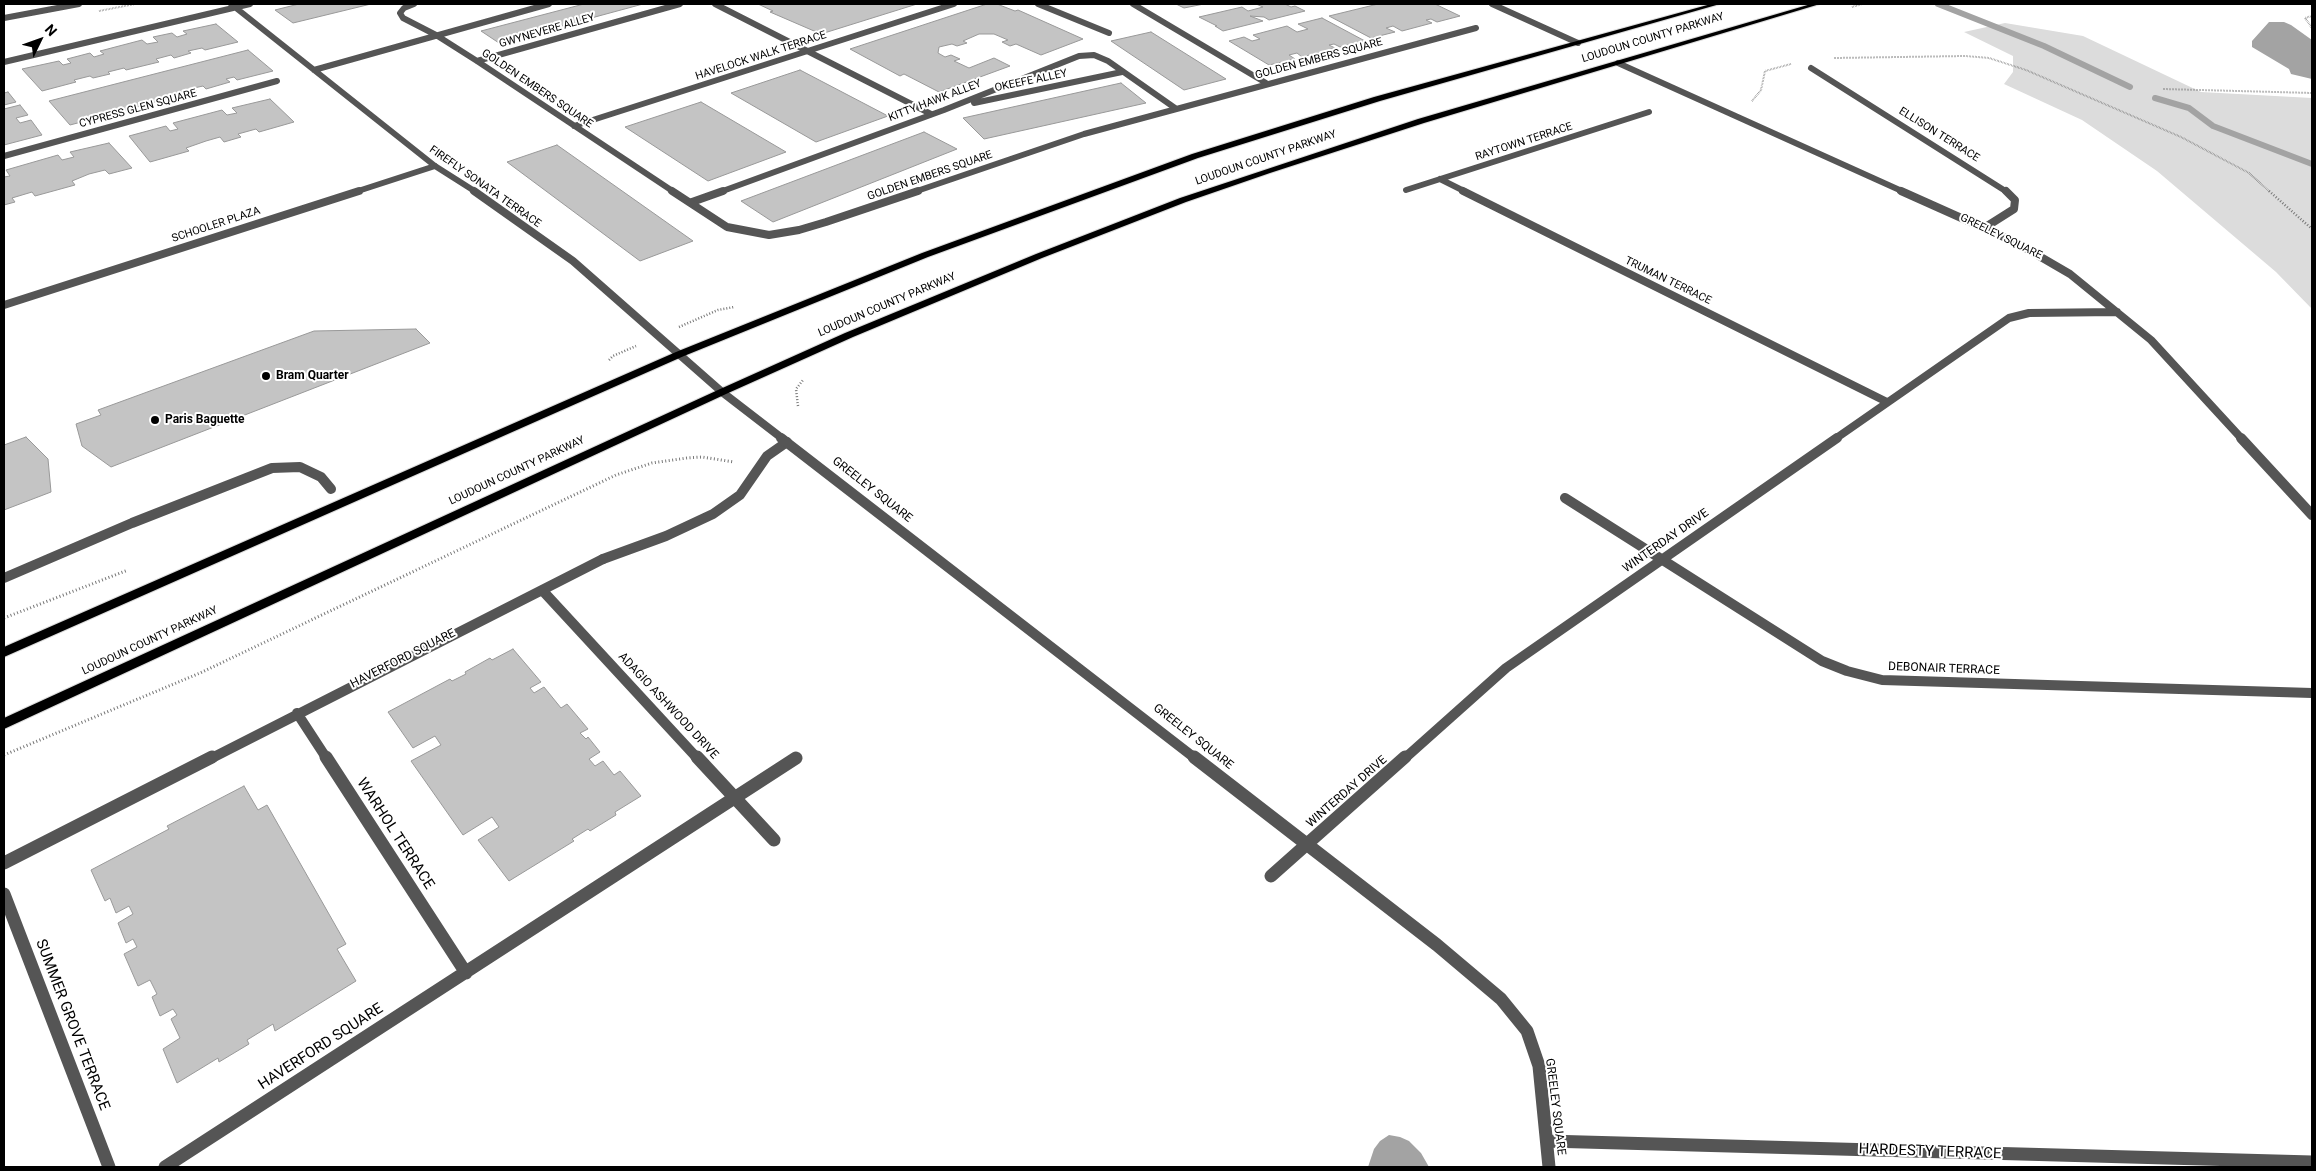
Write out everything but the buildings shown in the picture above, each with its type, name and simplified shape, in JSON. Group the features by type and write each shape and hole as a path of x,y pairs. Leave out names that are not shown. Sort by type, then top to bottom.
{"main road":[{"name":"LOUDOUN COUNTY PARKWAY","path":"4,652 680,354 925,255 1195,156 1377,99 1717,4"},
{"name":"LOUDOUN COUNTY PARKWAY","path":"4,724 722,392 928,302 1183,200 1404,126 1817,4"}],"street":[{"path":"4,18 79,4"},
{"path":"4,62 233,6 250,4"},
{"name":"GOLDEN EMBERS SQUARE","path":"414,4 404,8 400,13 403,18 436,35 477,61 727,227 769,235 799,230 1067,140 1176,108 1476,28"},
{"path":"314,70 549,4"},
{"name":"GWYNEVERE ALLEY","path":"477,61 680,4"},
{"path":"715,4 931,114"},
{"name":"HAVELOCK WALK TERRACE","path":"574,126 954,4"},
{"path":"1038,4 1109,33"},
{"path":"1133,4 1266,84"},
{"path":"1492,4 1578,42"},
{"name":"FIREFLY SONATA TERRACE","path":"233,6 435,166 479,194 573,261 722,392"},
{"name":"KITTY HAWK ALLEY","path":"692,202 944,110 1079,56 1094,55 1102,57 1176,108"},
{"name":"GREELEY SQUARE","path":"1618,63 1984,228 2044,257 2070,274 2152,340 2312,515"},
{"name":"ELLISON TERRACE","path":"1811,68 2004,188 2016,200 2014,209 1984,228"},
{"name":"OKEEFE ALLEY","path":"944,110 1122,72"},
{"name":"CYPRESS GLEN SQUARE","path":"4,156 277,81"},
{"name":"RAYTOWN TERRACE","path":"1406,190 1649,112"},
{"name":"SCHOOLER PLAZA","path":"4,305 435,166"},
{"name":"TRUMAN TERRACE","path":"1440,179 1887,402"},
{"name":"WINTERDAY DRIVE","path":"1271,876 1506,668 2009,318 2029,313 2117,312"},
{"name":"GREELEY SQUARE","path":"722,392 1437,945 1501,999 1527,1031 1539,1066 1549,1167"},
{"name":"HAVERFORD SQUARE","path":"4,862 603,559 666,536 713,514 740,494 767,456 787,442"},
{"path":"4,578 272,468 300,467 321,477 331,489"},
{"name":"DEBONAIR TERRACE","path":"1565,498 1822,660 1847,671 1882,680 2312,693"},
{"name":"ADAGIO ASHWOOD DRIVE","path":"542,590 774,840"},
{"name":"WARHOL TERRACE","path":"297,713 466,973"},
{"name":"HAVERFORD SQUARE","path":"165,1167 796,758"},
{"name":"SUMMER GROVE TERRACE","path":"4,894 110,1167"},
{"name":"HARDESTY TERRACE","path":"1547,1142 2312,1162"}],"path":[{"path":"1852,7 1862,4"},
{"path":"2312,16 2305,18 2312,28"},
{"path":"1827,59 1846,57 1965,56 1989,58 2026,70 2181,137 2249,173 2312,229"},
{"path":"1735,115 1743,112 1761,90 1765,71 1797,62"},
{"path":"2163,89 2312,93"},
{"path":"798,406 796,389 804,378"},
{"path":"4,755 200,673 616,475 652,463 687,458 760,465"}],"shaded area":[{"path":"2269,22 2284,22 2312,40 2312,79 2291,74 2289,69 2252,47 2252,41"},
{"path":"2005,23 2083,36 2201,92 2312,98 2312,309 2276,272 2157,171 2082,120 2004,84 2013,72 2013,56 1964,32"},
{"path":"1389,1135 1409,1141 1421,1153 1429,1167 1368,1167 1374,1149 1380,1141"}],"waterway":[{"path":"1938,4 2044,46 2130,87"},
{"path":"2155,98 2189,108 2213,126 2312,164"}],"place":[{"name":"Bram Quarter","path":"266,376"},
{"name":"Paris Baguette","path":"155,420"}]}
